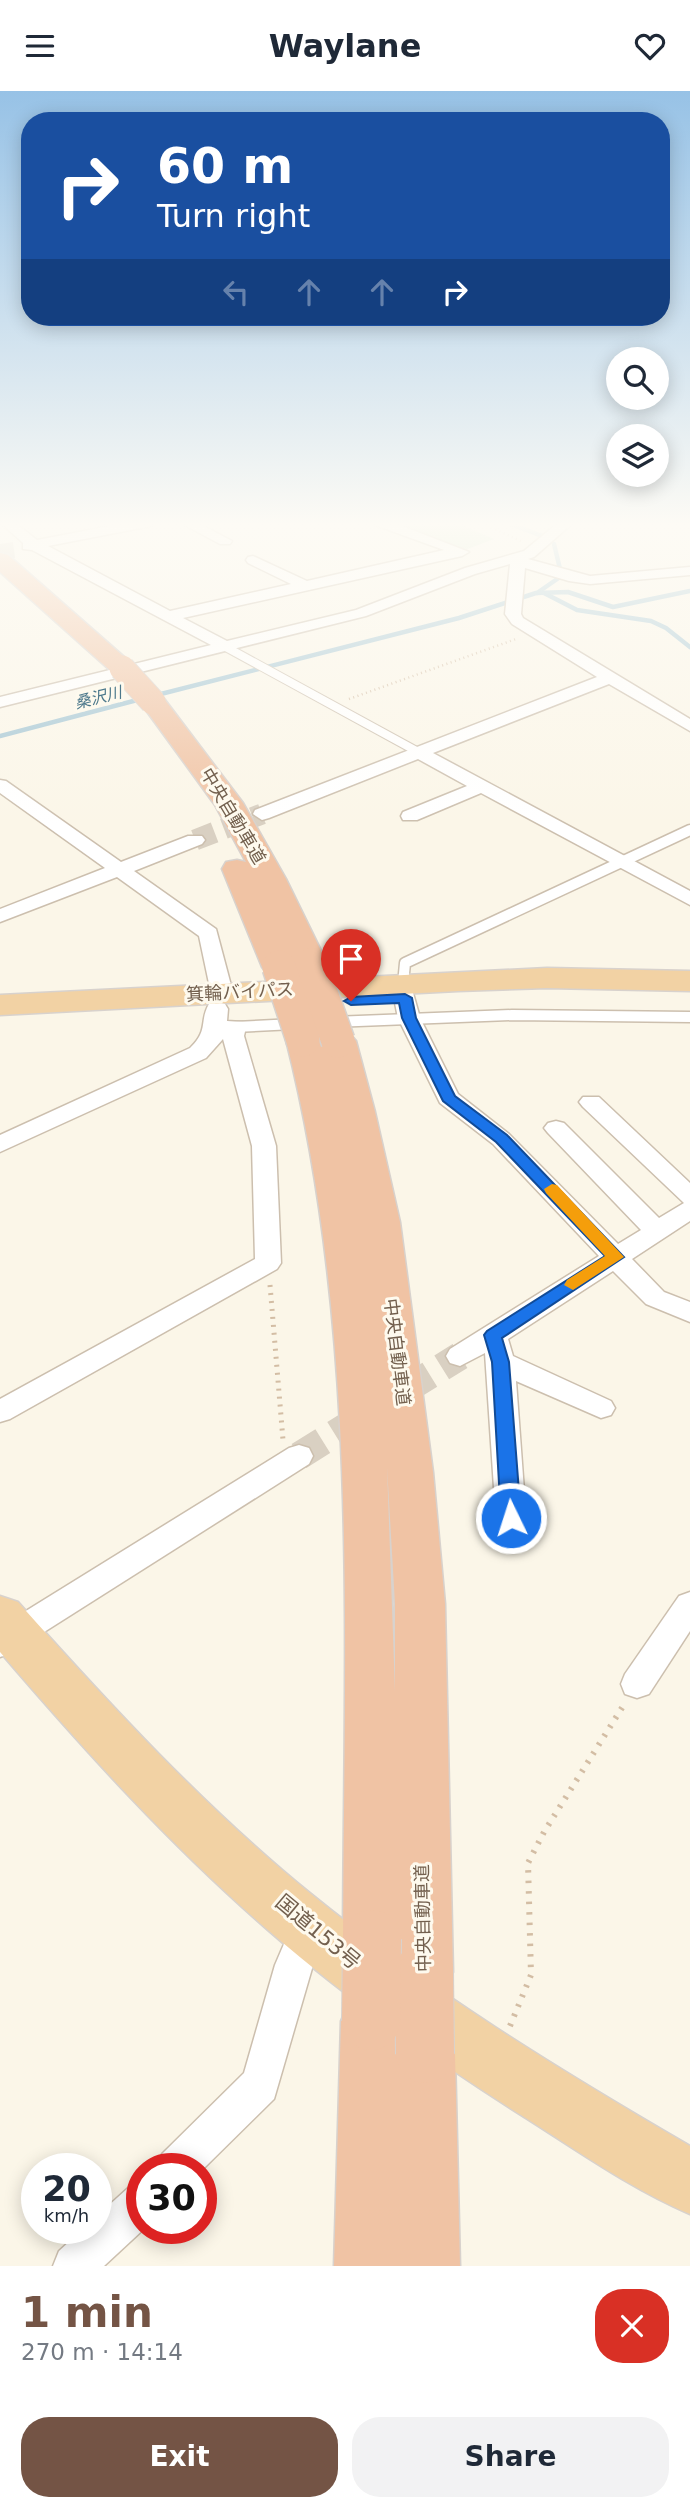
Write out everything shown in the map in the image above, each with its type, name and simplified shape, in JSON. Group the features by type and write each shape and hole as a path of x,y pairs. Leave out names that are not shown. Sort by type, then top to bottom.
{"highway":[{"name":"中央自動車道","path":"49,624 111,670"},
{"name":"中央自動車道","path":"69,624 142,704 173,762 203,808 295,966 321,1041 357,1112 380,1221 410,1472 420,1604 427,2266"},
{"name":"箕輪バイパス","path":"406,1000 547,978 690,981"},
{"name":"箕輪バイパス","path":"0,1019 222,1015 406,1000 574,994 690,995"},
{"name":"箕輪バイパス","path":"0,1005 222,1015"},
{"name":"中央自動車道","path":"321,1041 323,1105 337,1182 360,1358 368,1617 372,1939 367,2266"},
{"name":"国道153号","path":"5,1632 208,1837 309,1928 457,2039 690,2182"}],"street":[{"path":"179,624 224,646"},
{"path":"0,702 317,624"},
{"path":"521,624 690,726"},
{"path":"262,814 609,678"},
{"path":"420,753 690,899"},
{"path":"0,785 209,933 222,1015 233,1036 264,1146 268,1263 0,1412"},
{"path":"410,816 482,786"},
{"path":"0,916 195,840"},
{"path":"406,1000 448,1098 501,1139 655,1298 690,1313"},
{"path":"0,1145 198,1053 211,1040 222,1015"},
{"path":"591,1102 690,1197"},
{"path":"556,1128 657,1231"},
{"path":"460,1356 497,1349 616,1257 690,1210"},
{"path":"497,1349 601,1408"},
{"path":"497,1349 511,1518"},
{"path":"5,1632 292,1460"},
{"path":"637,1685 690,1605"},
{"path":"191,2153 260,2084 294,1965 309,1928"},
{"path":"74,2266 126,2216"}],"lane":[{"path":"224,646 420,753"},
{"path":"690,830 405,963 406,1000 577,1013 690,1017"}],"path":[{"path":"332,706 533,632"},
{"path":"268,1263 292,1460"},
{"path":"495,2063 531,1975 528,1863 544,1832 637,1685"}],"waterway":[{"name":"桑沢川","path":"153,696 437,624"},
{"path":"656,624 690,647"},
{"name":"桑沢川","path":"0,736 141,699"}],"tunnel":[{"path":"195,840 262,814"},
{"path":"299,1456 460,1356"}],"slow traffic":[{"path":"552,1189 616,1257 573,1285"}],"route":[{"path":"351,1001 405,998 409,1018 448,1098 501,1139 538,1174 616,1257 493,1335 500,1362 511,1518"}]}
